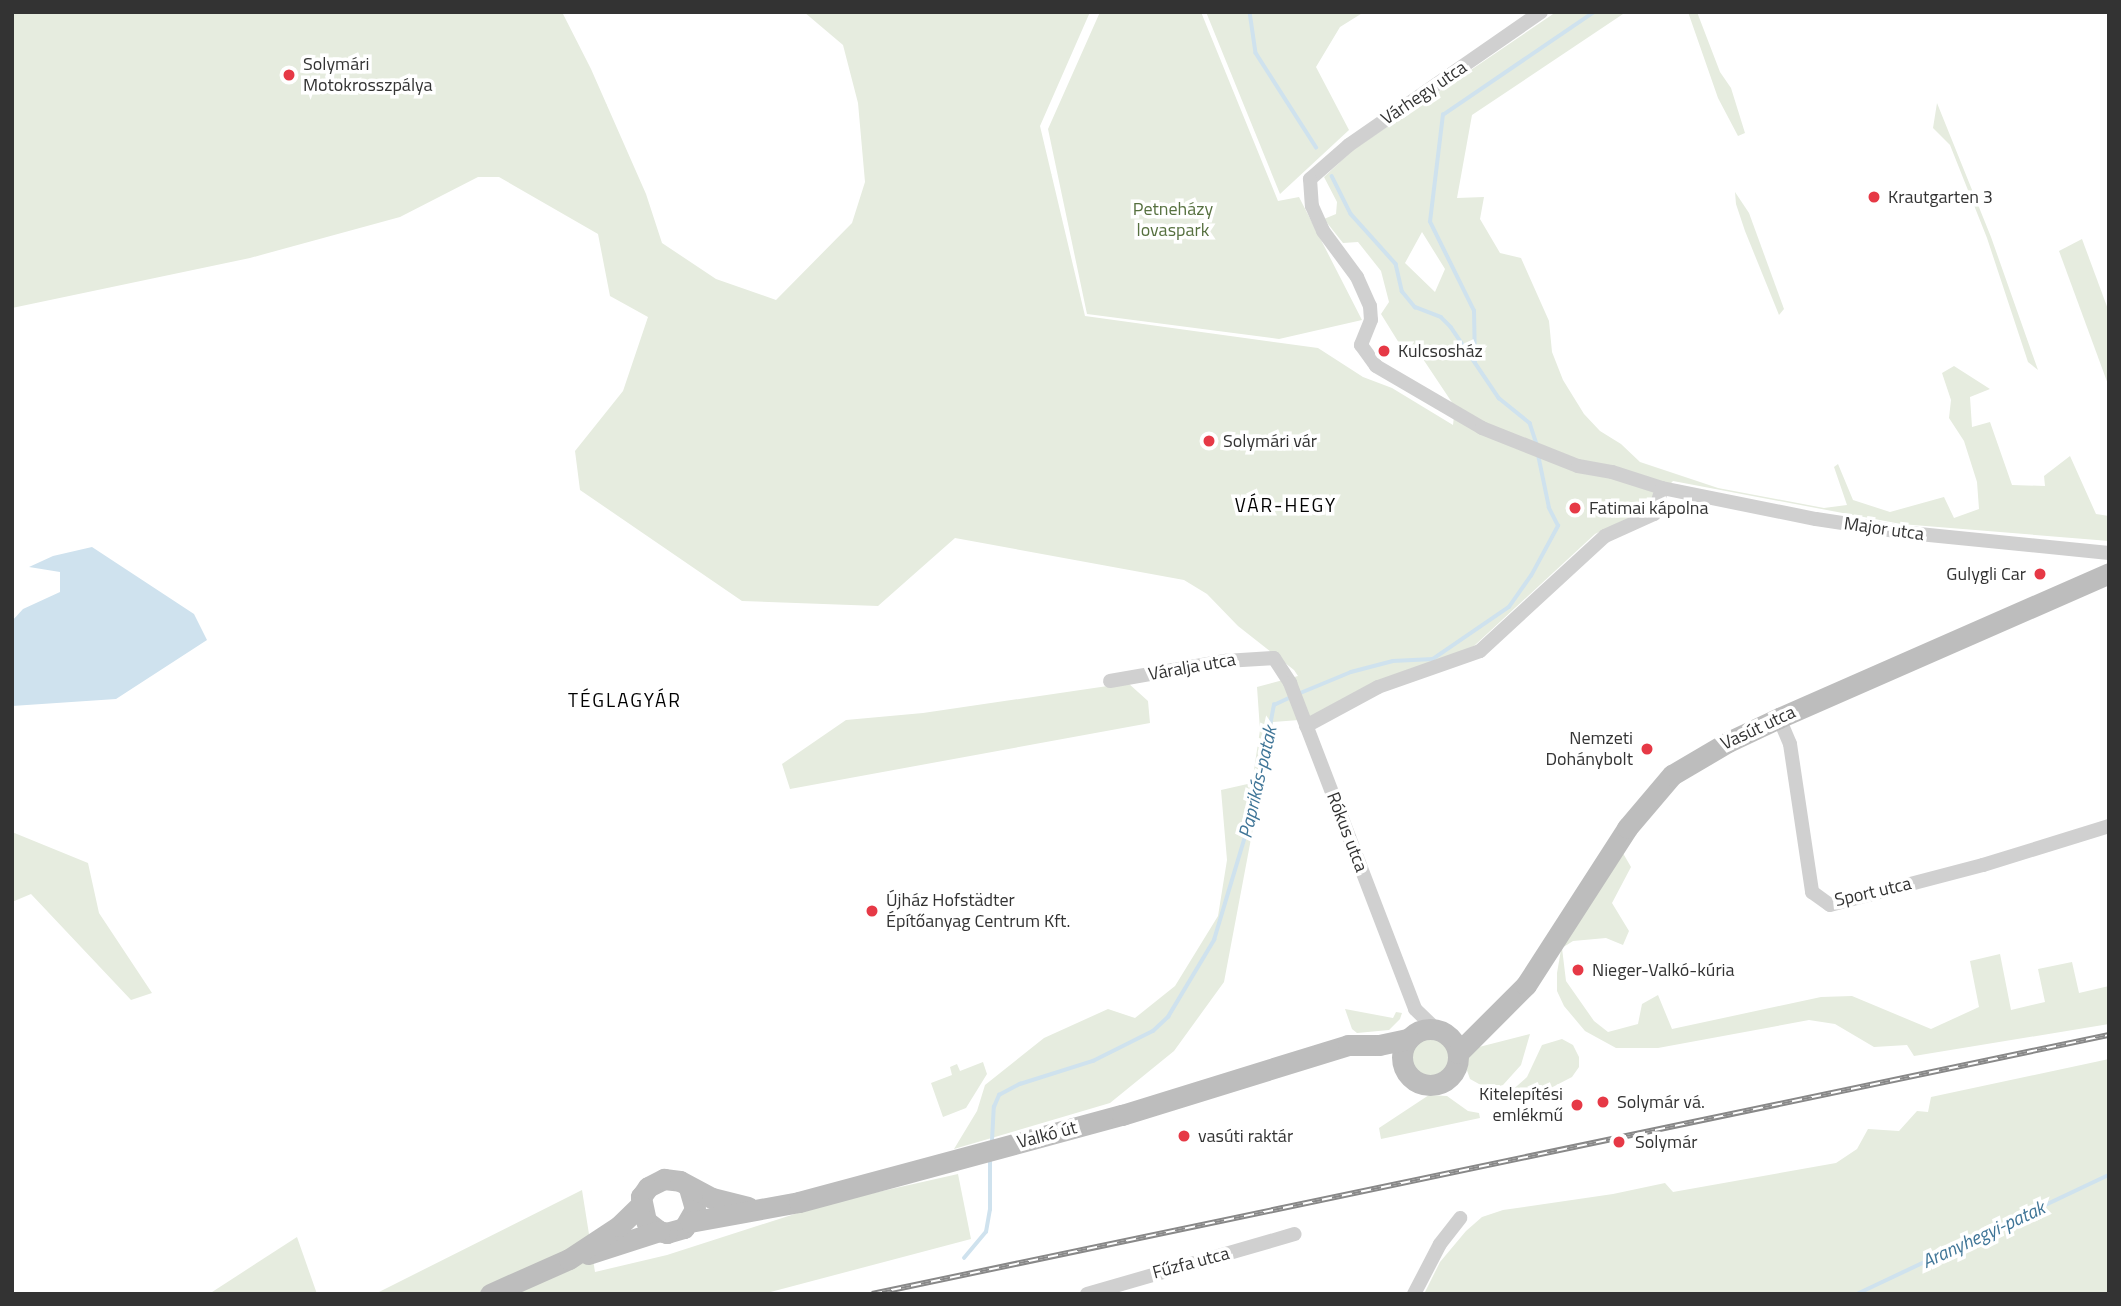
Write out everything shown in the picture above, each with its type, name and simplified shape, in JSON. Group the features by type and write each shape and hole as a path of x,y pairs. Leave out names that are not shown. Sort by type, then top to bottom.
{"street":[{"name":"Várhegy utca","path":"1361,345 1371,320 1370,306 1357,277 1323,230 1312,206 1310,179 1349,145 1541,12"},
{"name":"Major utca","path":"1361,345 1376,366 1482,428 1578,466 1612,472 1662,488 1883,529 2109,553"},
{"path":"1306,726 1378,687 1480,651 1605,536 1654,514 1662,488"},
{"name":"Vasút utca","path":"1458,1053 1506,1005 1544,961 1627,828 1660,786 1695,759 1779,718 2109,573"},
{"name":"Rókus utca","path":"1274,658 1290,683 1415,1009 1440,1031"},
{"name":"Váralja utca","path":"1110,681 1225,660 1274,658"},
{"name":"Sport utca","path":"1779,718 1790,744 1812,892 1830,905 1983,865 2109,826"},
{"name":"Vasút utca","path":"1440,1031 1470,1024 1506,1005"},
{"name":"Rókus utca","path":"1410,1037 1415,1009"},
{"path":"1426,1029 1440,1031 1453,1040 1458,1053 1458,1064 1451,1076 1432,1086 1416,1082 1403,1066 1363,1054 1325,1053 1349,1045 1379,1045 1410,1037 1426,1029"},
{"path":"1403,1066 1402,1052 1410,1037"},
{"name":"Valkó út","path":"690,1222 767,1209 993,1150 1167,1102 1325,1053"},
{"path":"659,1231 646,1221 642,1205 642,1197 655,1182 671,1179 680,1181 689,1188 729,1204 767,1209"},
{"path":"490,1294 569,1259 659,1231 676,1232 690,1222 695,1201 689,1188"},
{"path":"569,1259 619,1226 642,1205"},
{"path":"1414,1294 1440,1244 1460,1218"},
{"name":"Fűzfa utca","path":"1087,1294 1295,1234"}],"green space":[{"path":"12,12 562,12 591,69 646,194 662,243 716,279 776,300 852,223 865,182 858,103 843,45 804,12 1090,12 1040,126 1085,316 1318,348 1363,377 1392,388 1453,425 1455,407 1419,353 1399,343 1381,314 1389,302 1381,271 1358,242 1343,243 1324,219 1336,214 1337,202 1324,177 1353,150 1556,12 1626,12 1472,115 1457,198 1484,197 1480,219 1500,253 1521,258 1549,321 1552,352 1563,380 1584,414 1600,431 1621,444 1640,462 1718,488 1824,508 1847,505 1834,467 1838,464 1853,500 1890,512 1944,497 1954,518 1979,509 1977,482 1964,441 1949,418 1951,400 1942,373 1954,366 1990,389 1970,397 1972,427 1990,422 2012,485 2045,486 2044,476 2070,456 2096,514 2109,516 2109,541 1901,524 1673,481 1645,510 1595,534 1474,646 1312,719 1273,722 1224,982 1174,1051 1110,1103 954,1149 977,1111 985,1085 1044,1038 1108,1009 1135,1018 1175,986 1218,916 1227,860 1221,790 1252,783 1260,730 1257,687 1298,676 1294,670 1238,626 1207,594 1184,580 955,538 878,606 742,601 580,490 575,451 623,391 648,317 610,296 598,234 499,177 478,177 400,217 250,258 12,308","holes":["1422,232 1445,269 1435,292 1405,263"]},
{"name":"Petneházy lovaspark","path":"1100,12 1201,12 1278,201 1299,197 1362,320 1279,339 1087,314 1048,129"},
{"path":"1206,12 1364,12 1340,27 1316,67 1349,130 1280,194"},
{"path":"1688,12 1697,12 1720,72 1731,88 1745,133 1738,136 1718,98"},
{"path":"1937,103 1991,237 2038,370 2028,362 1987,238 1950,145 1933,128"},
{"path":"1735,192 1749,213 1784,309 1779,315 1745,231"},
{"path":"2082,239 2109,312 2109,387 2059,251"},
{"path":"1128,683 1148,701 1150,723 790,789 782,764 846,720 923,713"},
{"path":"12,832 88,863 99,913 152,993 131,1000 31,894 12,902"},
{"path":"1620,848 1631,867 1612,903 1629,931 1623,945 1606,938 1573,941 1562,948 1566,981 1594,1021 1608,1032 1638,1024 1642,1004 1658,995 1672,1029 1821,997 1852,996 1931,1029 1979,1007 1970,961 2000,954 2011,1010 2045,1002 2038,969 2072,962 2079,993 2109,986 2109,1024 1914,1056 1907,1045 1874,1047 1835,1024 1809,1020 1658,1048 1616,1048 1585,1031 1564,1006 1557,991 1557,973 1562,944"},
{"path":"1345,1009 1393,1018 1396,1012 1402,1013 1389,1030 1357,1033 1352,1029"},
{"path":"1530,1034 1521,1065 1503,1085 1488,1089 1470,1079 1464,1062 1475,1042 1479,1047"},
{"path":"1430,1039 1444,1044 1449,1058 1444,1072 1430,1077 1416,1072 1411,1058 1416,1044"},
{"path":"1562,1039 1573,1045 1579,1057 1579,1067 1572,1077 1545,1091 1500,1101 1527,1077 1542,1045"},
{"path":"2109,1059 2109,1294 1424,1294 1440,1262 1466,1231 1482,1217 1503,1210 1613,1194 1665,1183 1673,1192 1836,1163 1857,1149 1868,1129 1899,1131 1917,1111 1928,1112 1931,1097"},
{"path":"983,1062 987,1074 966,1108 943,1117 931,1083 952,1075 950,1067 957,1064 960,1071"},
{"path":"1429,1095 1447,1096 1468,1111 1479,1113 1480,1118 1381,1139 1379,1128"},
{"path":"958,1174 971,1239 763,1294 375,1294 582,1190 595,1272 667,1255 829,1203"},
{"path":"297,1237 317,1294 209,1294"}],"water":[{"path":"92,547 194,614 207,640 116,699 12,706 12,621 23,609 60,592 60,572 29,567 53,556"}],"waterway":[{"name":"Paprikás-patak","path":"1250,12 1256,53 1316,147"},
{"path":"1475,363 1474,311 1430,222 1443,115 1594,12"},
{"name":"Paprikás-patak","path":"1332,176 1351,214 1396,264 1402,291 1415,307 1441,317 1451,327 1499,398 1530,423 1537,444"},
{"name":"Paprikás-patak","path":"1298,694 1351,672 1393,661 1433,659 1509,607 1531,576 1558,526 1549,508 1538,455"},
{"name":"Paprikás-patak","path":"992,1141 994,1107 999,1095 1020,1084 1093,1061 1153,1031 1168,1017 1214,940 1256,800 1274,705 1291,697"},
{"name":"Paprikás-patak","path":"964,1258 986,1232 990,1210 990,1160"},
{"name":"Aranyhegyi-patak","path":"1857,1294 2109,1175"}],"railway":[{"path":"872,1294 2109,1035"}],"place":[{"name":"Solymári Motokrosszpálya","path":"289,75"},
{"name":"Krautgarten 3","path":"1874,197"},
{"name":"Kulcsosház","path":"1384,351"},
{"name":"Solymári vár","path":"1209,441"},
{"name":"Fatimai kápolna","path":"1575,508"},
{"name":"Gulygli Car","path":"2040,574"},
{"name":"Nemzeti Dohánybolt","path":"1647,749"},
{"name":"Újház Hofstädter Építőanyag Centrum Kft.","path":"872,911"},
{"name":"Nieger-Valkó-kúria","path":"1578,970"},
{"name":"Solymár vá.","path":"1603,1102"},
{"name":"Kitelepítési emlékmű","path":"1577,1105"},
{"name":"vasúti raktár","path":"1184,1136"},
{"name":"Solymár","path":"1619,1142"}],"district":[{"name":"VÁR-HEGY","path":"1286,505"},
{"name":"TÉGLAGYÁR","path":"625,700"}]}
